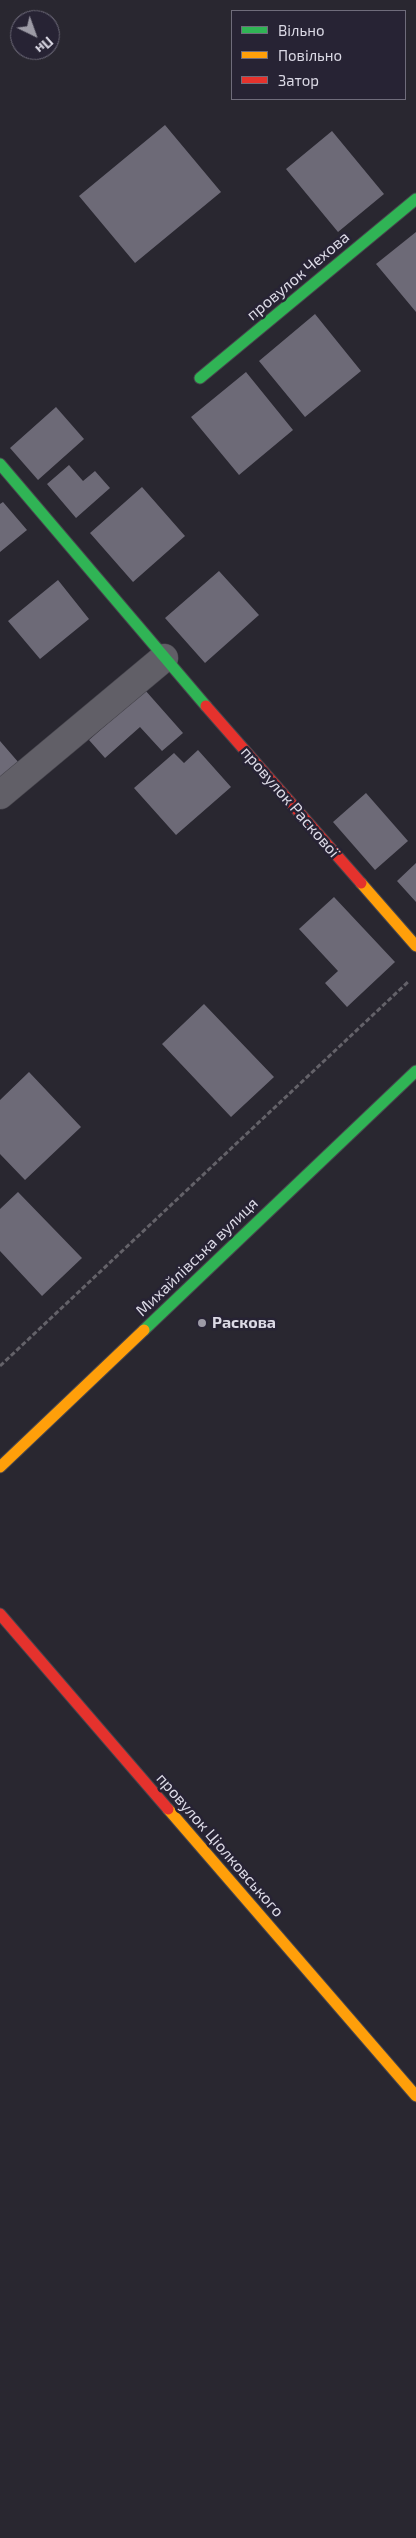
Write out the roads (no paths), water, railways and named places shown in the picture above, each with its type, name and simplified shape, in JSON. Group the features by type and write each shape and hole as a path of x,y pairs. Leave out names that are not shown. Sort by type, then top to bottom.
{"street":[{"name":"провулок Чехова","path":"200,378 416,199"},
{"name":"провулок Раскової","path":"0,464 164,658 416,946"},
{"path":"0,795 164,658"},
{"name":"Михайлівська вулиця","path":"0,1467 416,1071"},
{"name":"провулок Ціолковського","path":"0,1614 416,2096"}],"place":[{"name":"Раскова","path":"202,1323"}]}
